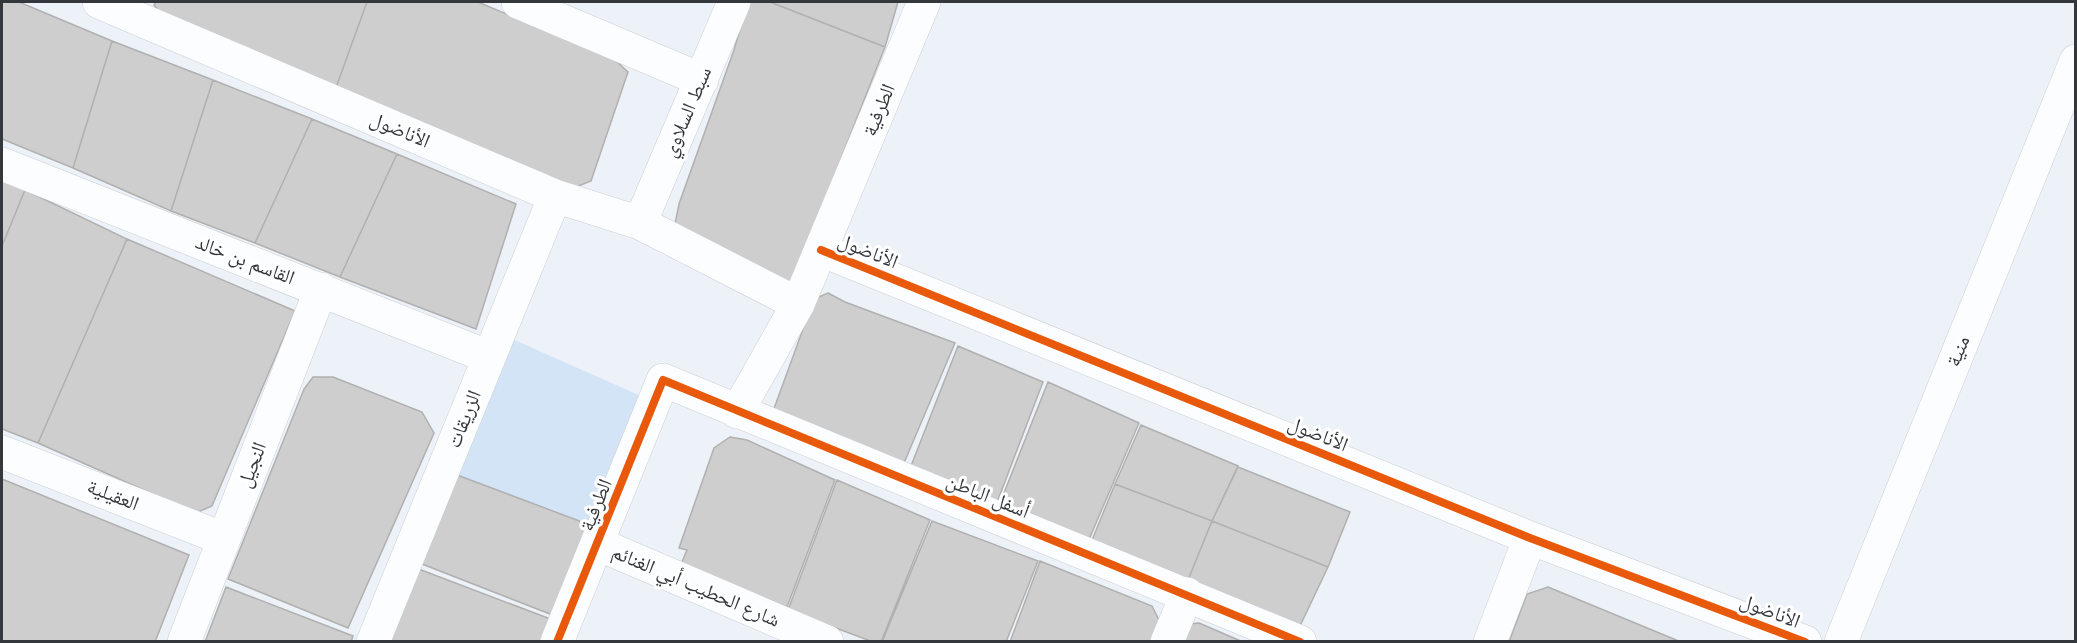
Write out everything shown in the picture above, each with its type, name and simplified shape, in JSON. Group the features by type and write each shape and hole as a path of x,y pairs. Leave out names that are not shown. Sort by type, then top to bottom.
{"street":[{"path":"518,2 702,80"},
{"name":"سبط السلاوي","path":"640,223 734,2"},
{"name":"الطرفية","path":"737,412 798,304 924,2"},
{"name":"الأناضول","path":"117,5 555,196 640,223 798,304"},
{"name":"منية","path":"1841,642 2076,61"},
{"name":"القاسم بن خالد","path":"2,164 489,357"},
{"name":"الزريقات","path":"373,642 555,196"},
{"name":"الأناضول","path":"821,250 1530,538 1805,642"},
{"name":"النجيل","path":"184,642 321,289"},
{"name":"الطرفية","path":"557,642 663,380"},
{"name":"أسفل الباطن","path":"663,380 1300,642"},
{"name":"العقيلية","path":"2,452 224,539"},
{"path":"1490,642 1530,538"},
{"name":"شارع الحطيب أبي الغنائم","path":"598,544 827,642"},
{"path":"1167,642 1187,594"}],"shaded area":[{"path":"510,338 641,396 590,525 457,475"}],"building":[{"path":"2,2 19,2 112,41 73,168 2,139"},
{"path":"156,2 367,2 334,93 163,16 154,5"},
{"path":"367,2 478,2 615,60 628,72 591,181 576,187 334,93"},
{"path":"748,2 770,2 885,47 791,285 675,224 679,204 734,50"},
{"path":"770,2 898,2 885,47"},
{"path":"112,41 213,80 171,211 73,168"},
{"path":"213,80 312,119 255,243 171,211"},
{"path":"312,119 397,154 340,277 255,243"},
{"path":"397,154 516,204 476,329 340,277"},
{"path":"2,181 25,190 2,246"},
{"path":"25,190 127,239 38,443 2,429 2,246"},
{"path":"127,239 295,311 212,506 196,513 38,443"},
{"path":"828,293 845,302 955,343 901,470 772,414 814,299"},
{"path":"958,346 1043,382 996,505 909,471"},
{"path":"313,377 333,377 422,412 434,433 348,628 228,579 304,389"},
{"path":"1048,382 1139,423 1087,544 998,508"},
{"path":"1141,425 1238,466 1212,521 1115,484"},
{"path":"730,437 747,440 835,480 787,607 681,564 687,550 679,548 714,448"},
{"path":"1238,467 1350,512 1328,567 1212,521"},
{"path":"457,475 590,525 555,616 422,564"},
{"path":"2,479 189,555 155,642 2,642"},
{"path":"837,480 930,520 881,642 873,642 788,610"},
{"path":"1115,484 1212,521 1186,585 1090,545"},
{"path":"932,521 1038,561 1006,642 882,642"},
{"path":"1212,521 1328,567 1299,628 1186,585"},
{"path":"1040,561 1152,606 1160,622 1152,642 1010,642"},
{"path":"416,568 553,620 544,642 386,642"},
{"path":"226,587 353,636 351,642 205,642"},
{"path":"1548,587 1681,642 1509,642 1527,594"},
{"path":"1199,623 1243,642 1177,642 1189,624"}],"cycle path":[{"path":"821,250 1530,538 1805,642"},
{"path":"557,642 663,380 1300,642"}]}
